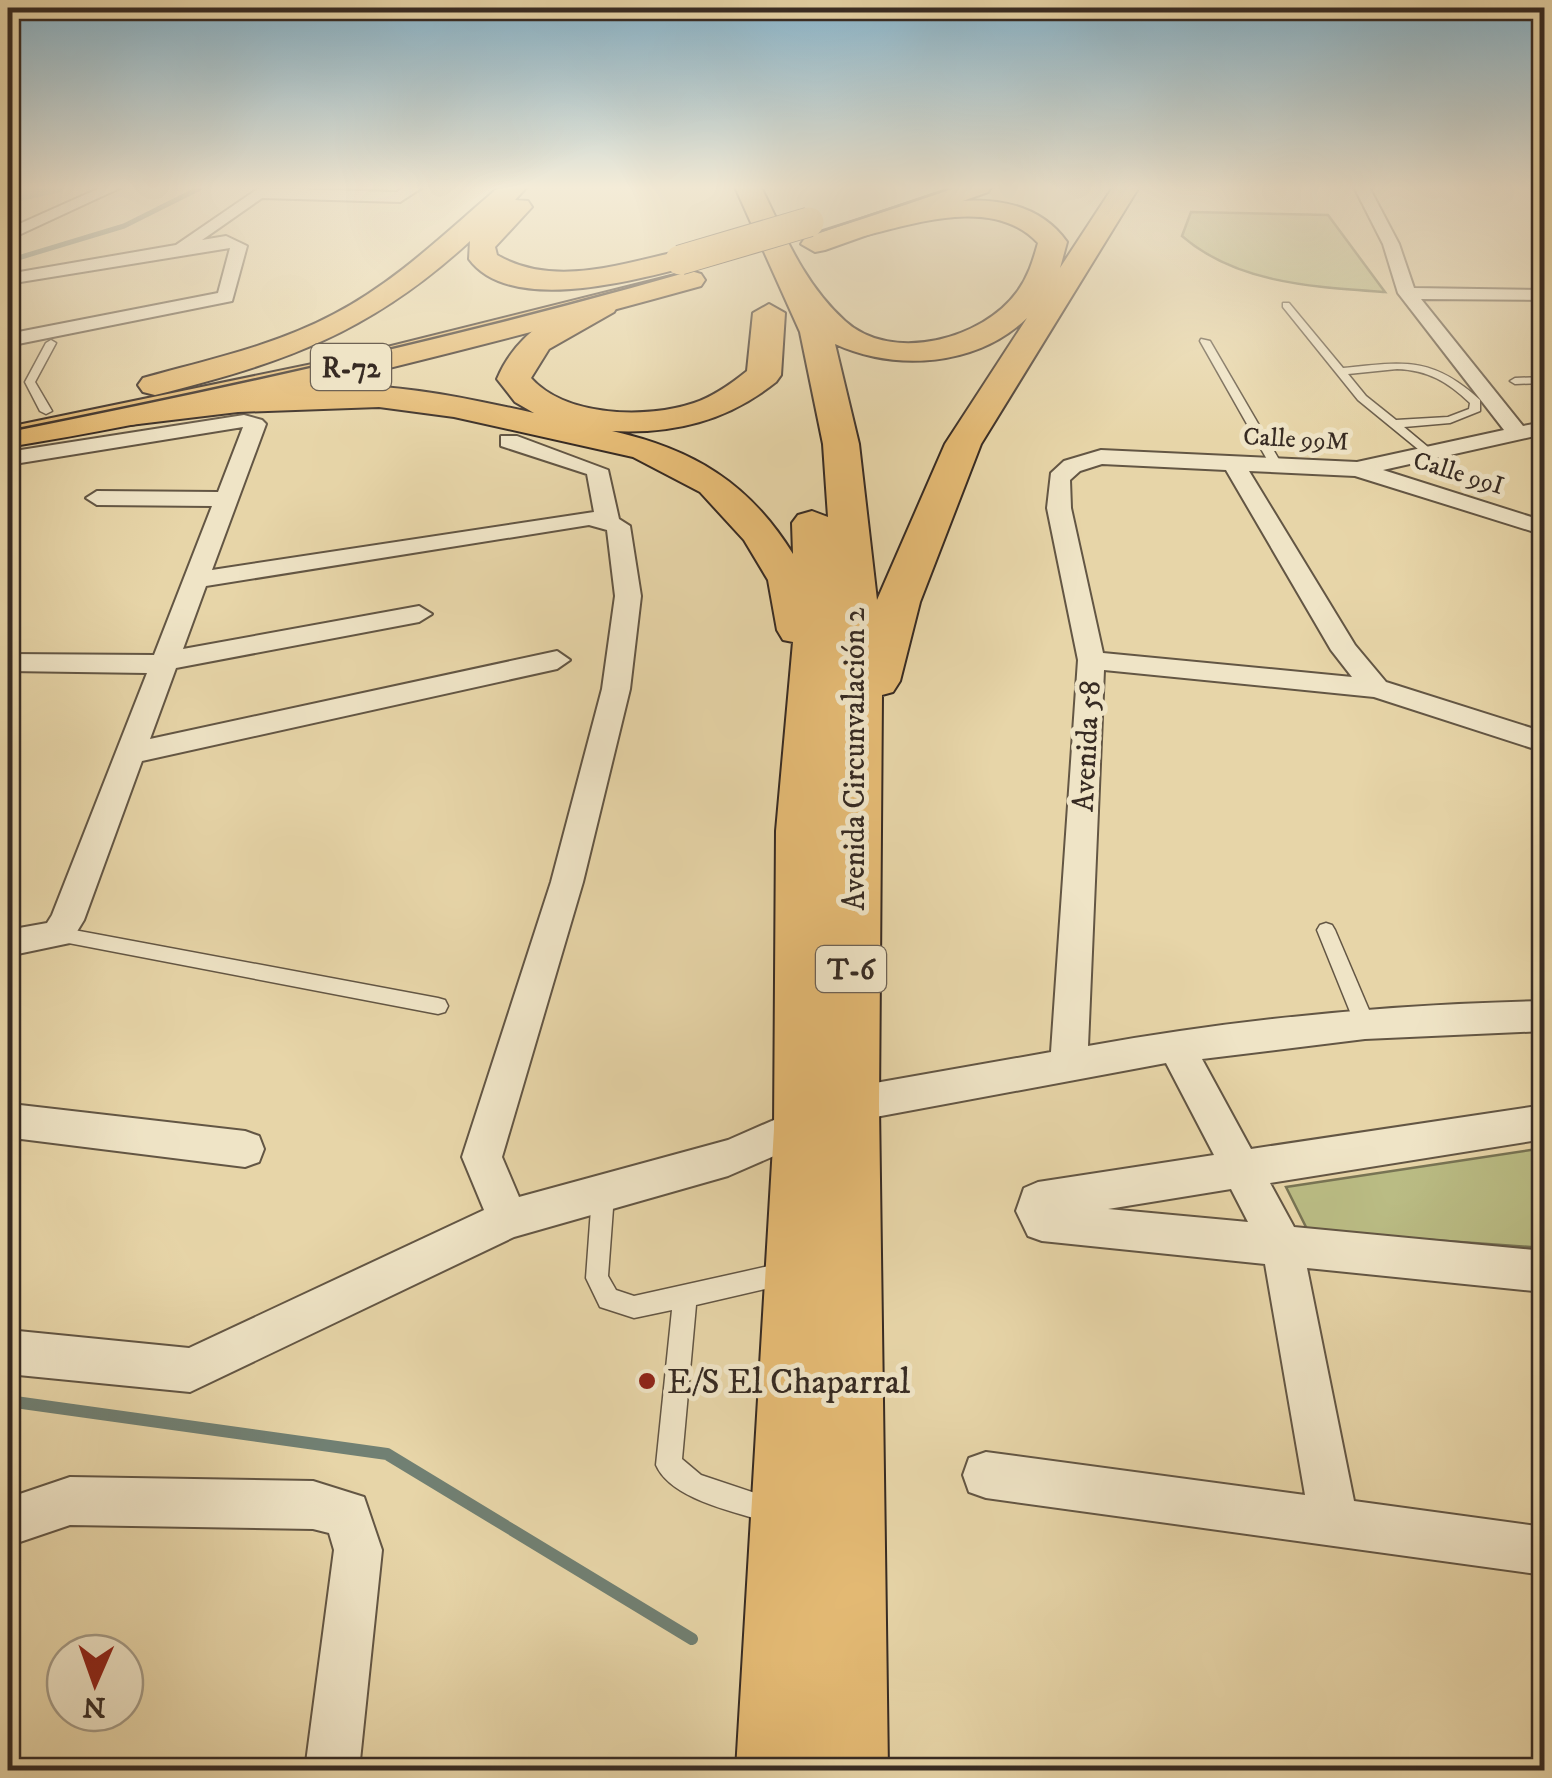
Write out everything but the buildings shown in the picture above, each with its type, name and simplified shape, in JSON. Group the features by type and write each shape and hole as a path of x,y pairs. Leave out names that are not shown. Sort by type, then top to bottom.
{"highway":[{"path":"113,408 344,322 418,270"},
{"path":"497,270 543,280 686,270"},
{"path":"603,305 548,332 520,357 514,379 522,394 566,414 631,422 700,413 734,398 764,375 792,270"},
{"name":"Avenida Circunvalación 2","path":"793,270 788,362 809,476 818,612 802,830 827,1117 842,1770"},
{"name":"Avenida Circunvalación 2","path":"782,1770 798,1271 827,1117 858,756 860,647 840,444 816,332 797,270"},
{"path":"799,270 824,318 850,340 900,350 947,350 988,337 1020,310 1044,270"},
{"path":"858,756 898,602 963,444 1073,270"},
{"path":"113,408 378,397 454,406 645,450 714,484 762,534 789,580 812,696"}],"main road":[{"name":"R-72","path":"8,437 565,292 686,270"},
{"name":"R-72","path":"8,417 46,410 113,408 383,360 603,305 686,270"}],"street":[{"path":"8,279 59,270"},
{"path":"8,340 226,297 233,270"},
{"path":"1399,270 1407,293 1516,432"},
{"path":"1407,293 1544,296"},
{"path":"8,458 244,421 255,424 162,663 80,894 58,934 8,943"},
{"name":"Calle 99M","path":"1101,458 1275,463 1357,470 1544,428"},
{"path":"509,442 598,470 607,520"},
{"name":"Avenida 58","path":"1068,1064 1091,660 1058,508 1060,478 1072,466 1101,458"},
{"path":"1234,462 1344,650 1376,688"},
{"name":"Calle 99I","path":"1357,470 1544,528"},
{"path":"97,498 226,499"},
{"path":"194,580 571,521 607,520 618,526 628,596 616,690 567,882 482,1157 483,1168 510,1219"},
{"path":"8,662 162,663 419,614"},
{"path":"129,754 558,660"},
{"path":"1091,660 1376,688 1544,742"},
{"path":"8,1352 190,1370 510,1219 603,1195 827,1117 1068,1064 1176,1046 1365,1024 1544,1016"},
{"path":"1176,1046 1282,1246 1334,1521"},
{"path":"8,1126 20,1122 245,1149"},
{"path":"1544,1122 1038,1200 1036,1211 1042,1222 1544,1271"},
{"path":"986,1475 1544,1552"},
{"path":"8,1522 70,1501 314,1505 346,1514 358,1550 332,1770"}],"lane":[{"path":"1286,306 1339,372 1428,452"},
{"path":"1205,342 1275,463"},
{"path":"46,410 30,382 51,344"},
{"path":"1339,372 1414,364 1432,367 1460,385 1476,402 1474,410 1450,420 1395,424"},
{"path":"1515,381 1544,380"},
{"path":"1326,930 1365,1024"},
{"path":"58,934 438,1006"},
{"path":"603,1195 597,1278 608,1298 634,1307 798,1271"},
{"path":"685,1295 669,1464 694,1486 790,1516"}],"green space":[{"path":"1244,270 1369,270 1385,292 1332,288"},
{"path":"1544,1148 1544,1248 1308,1231 1286,1187"}],"waterway":[{"path":"8,1401 387,1454 692,1639"}],"tram line":[{"path":"8,431 367,354 689,270"}],"place":[{"name":"E/S El Chaparral","path":"647,1381"}]}
